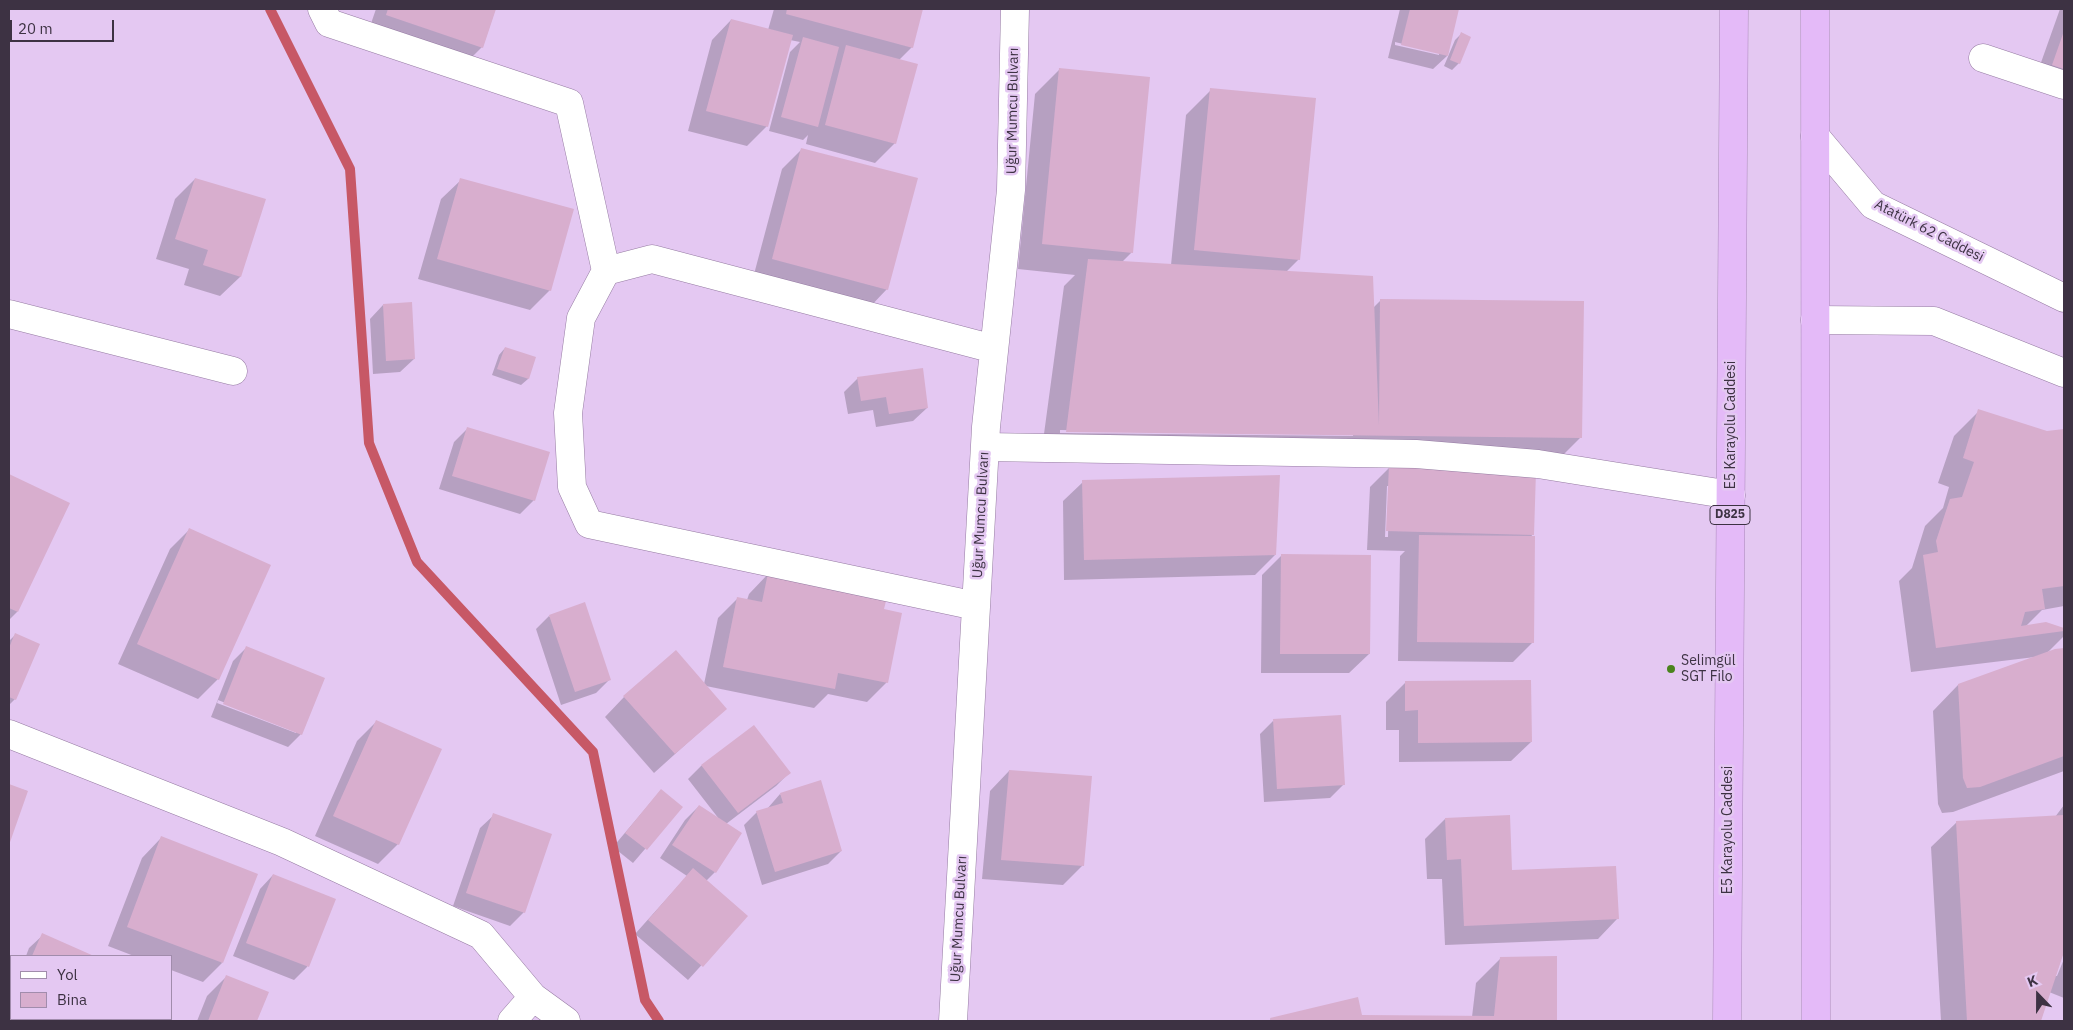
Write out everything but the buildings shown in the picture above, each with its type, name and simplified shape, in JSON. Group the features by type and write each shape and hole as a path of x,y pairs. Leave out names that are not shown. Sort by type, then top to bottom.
{"highway":[{"name":"E5 Karayolu Caddesi","path":"1727,1021 1734,9"},
{"path":"1815,9 1816,1021"}],"street":[{"path":"322,9 329,23 569,103 606,271 581,318 568,413 572,486 589,524 976,606"},
{"name":"Uğur Mumcu Bulvarı","path":"953,1021 985,447 1011,190 1015,9"},
{"path":"1983,58 2064,85"},
{"name":"Atatürk 62 Caddesi","path":"1815,136 1874,205 2064,298"},
{"path":"606,271 652,259 994,349"},
{"path":"9,314 233,371"},
{"path":"1816,320 1934,321 2064,372"},
{"path":"985,447 1416,454 1538,464 1731,495"},
{"path":"9,734 282,842 481,935 533,996 566,1021"},
{"path":"512,1021 533,996"}],"waterway":[{"path":"270,9 350,169 369,443 417,562 593,752 645,1000 659,1021"}],"place":[{"name":"Selimgül SGT Filo","path":"1671,669"}]}
